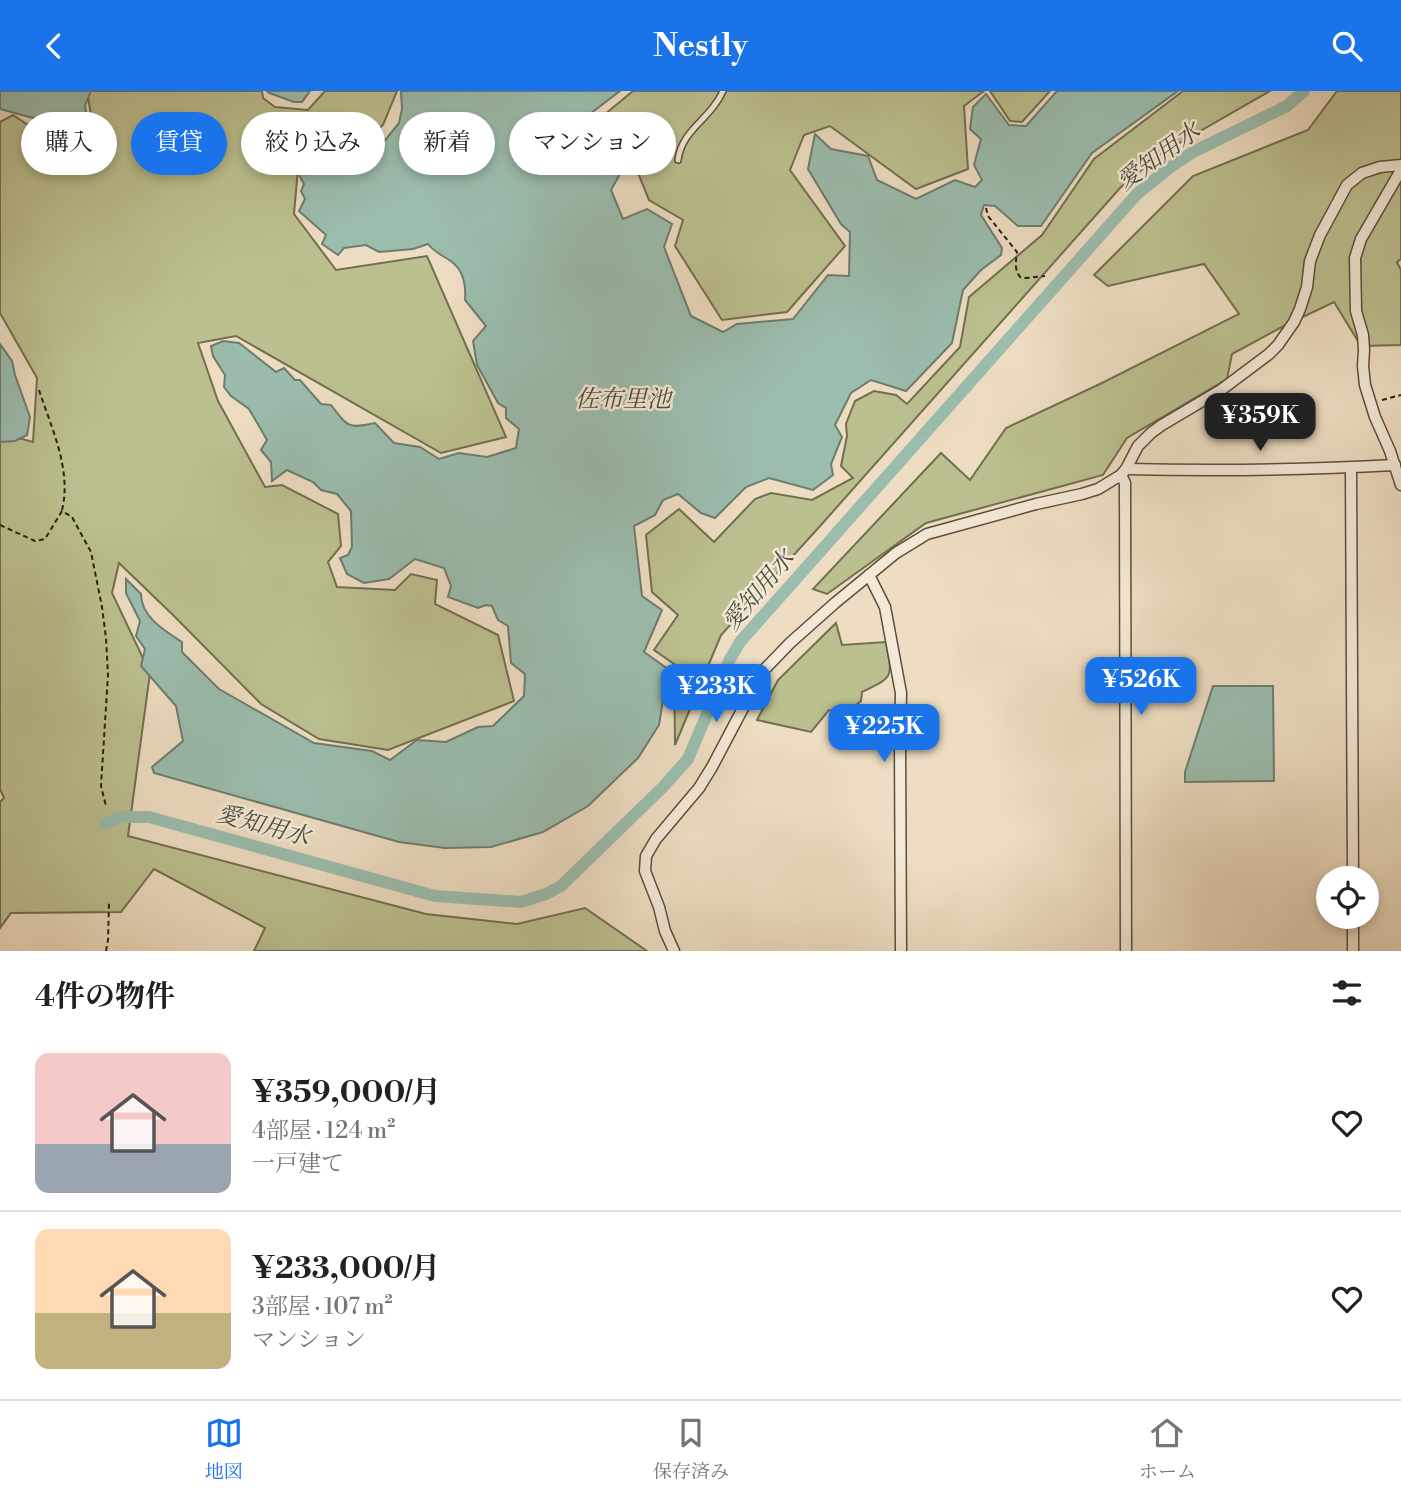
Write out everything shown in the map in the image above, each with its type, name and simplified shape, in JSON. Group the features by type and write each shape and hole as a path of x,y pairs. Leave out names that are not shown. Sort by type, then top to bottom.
{"street":[{"path":"674,951 664,931 659,907 645,871 646,856 656,839 699,788 762,672 790,643 869,575 896,553 927,534 1098,489 1124,472 1138,446 1151,433 1221,390 1278,345 1300,309 1311,261 1347,185 1362,173 1380,167 1401,165"},
{"path":"1401,170 1361,239 1355,258 1356,311 1363,335 1365,385 1401,485"},
{"path":"1124,472 1395,465"},
{"path":"1351,468 1353,866"},
{"path":"1124,472 1126,951"},
{"path":"869,575 885,607 901,692 901,951"},
{"path":"1353,929 1353,951"}],"lane":[{"path":"678,160 682,142 716,105 723,91"}],"path":[{"path":"986,208 988,216 1017,252 1015,266 1020,277 1045,276"},
{"path":"0,525 35,541 45,538 62,511 65,497 60,451 39,390"},
{"path":"1372,405 1401,395"},
{"path":"62,511 72,517 91,552 102,607 108,675 101,786 106,806"},
{"path":"106,951 109,903"}],"green space":[{"path":"87,91 262,91 263,98 275,107 308,110 325,91 397,91 385,120 385,112 241,112 241,175 297,175 294,214 336,270 427,256 506,437 441,453 236,336 198,343 218,401 265,487 282,485 338,514 341,546 328,562 337,587 395,590 411,574 437,580 435,604 498,635 514,701 388,750 319,739 261,704 119,563 112,593 150,673 128,836 426,914 517,924 585,908 647,951 254,951 265,928 154,869 121,912 11,913 0,928 0,802 4,798 0,789 0,433 33,442 37,378 0,313 0,122 13,115 21,120 21,175 117,175 117,112 91,112"},
{"path":"633,91 984,91 964,106 968,169 916,189 830,126 804,135 790,170 845,246 787,312 722,320 675,246 683,220 649,200 639,175 676,175 676,112 608,112"},
{"path":"990,91 1050,91 1022,122 1010,121"},
{"path":"1183,91 1270,91 1162,153 1120,188 721,635 675,745 674,664 654,650 678,615 652,592 646,535 679,509 714,542 755,499 771,493 812,500 853,478 841,466 847,436 846,424 855,401 874,391 896,395 907,404 960,347 969,297 1042,235 1094,159"},
{"path":"1337,91 1401,91 1401,259 1397,262 1401,270 1401,345 1361,346 1334,302 1232,354 1227,379 1127,438 1103,475 926,523 827,594 813,589 941,453 970,480 1006,428 1239,314 1204,264 1108,286 1094,275 1193,176 1308,130"},
{"path":"836,623 842,645 886,642 890,669 886,679 862,692 861,701 848,712 829,710 811,732 757,720 778,680"}],"water":[{"path":"0,91 91,91 85,106 86,112 21,112 21,115 0,109"},
{"path":"267,91 310,91 302,102 294,102"},
{"name":"佐布里池","path":"401,91 620,91 593,112 509,112 509,175 619,175 611,190 623,219 647,209 672,224 664,247 691,316 723,332 737,324 793,319 828,275 849,276 850,232 841,224 808,169 815,134 831,149 868,156 877,180 916,199 955,180 975,187 982,180 974,165 981,139 970,129 973,107 986,94 1009,125 1026,126 1057,91 1178,91 1092,153 1041,226 1018,226 995,206 984,205 981,215 1002,248 1001,255 981,270 963,290 952,343 906,391 871,380 851,393 835,425 842,437 831,464 833,475 813,490 769,478 746,487 715,518 701,513 678,494 663,500 655,515 634,526 642,596 662,610 644,652 668,669 659,725 638,758 588,806 543,832 491,847 445,848 399,842 154,773 152,767 183,741 176,706 141,666 145,649 136,636 140,621 126,593 126,579 141,594 149,616 182,642 182,652 219,689 314,743 372,751 390,760 417,740 446,742 478,727 493,726 524,696 525,674 511,663 508,626 498,620 492,606 478,608 448,597 451,586 444,568 415,559 389,579 364,583 347,574 340,558 348,555 352,547 351,511 337,494 321,490 313,482 287,470 272,481 271,462 261,450 267,440 249,409 231,396 224,387 225,375 213,356 211,346 223,341 239,343 276,372 284,368 295,380 300,380 321,404 331,405 349,425 375,423 394,443 420,447 439,459 459,453 487,457 516,448 519,429 506,418 506,408 498,403 477,365 473,341 486,326 465,300 463,279 456,266 428,244 413,249 379,252 366,245 344,248 338,255 322,244 326,235 299,211 305,199 301,191 304,184 299,175 385,175 385,140 399,123 399,175 495,175 495,112 401,112"},
{"path":"0,344 12,361 30,417 27,435 15,441 0,442"},
{"path":"1213,686 1273,686 1274,781 1185,782 1185,772"}],"waterway":[{"name":"愛知用水","path":"105,824 121,817 149,817 435,896 521,902 561,886 662,788 688,759 730,659 740,642 1137,194 1193,152 1287,106 1304,91"}]}
